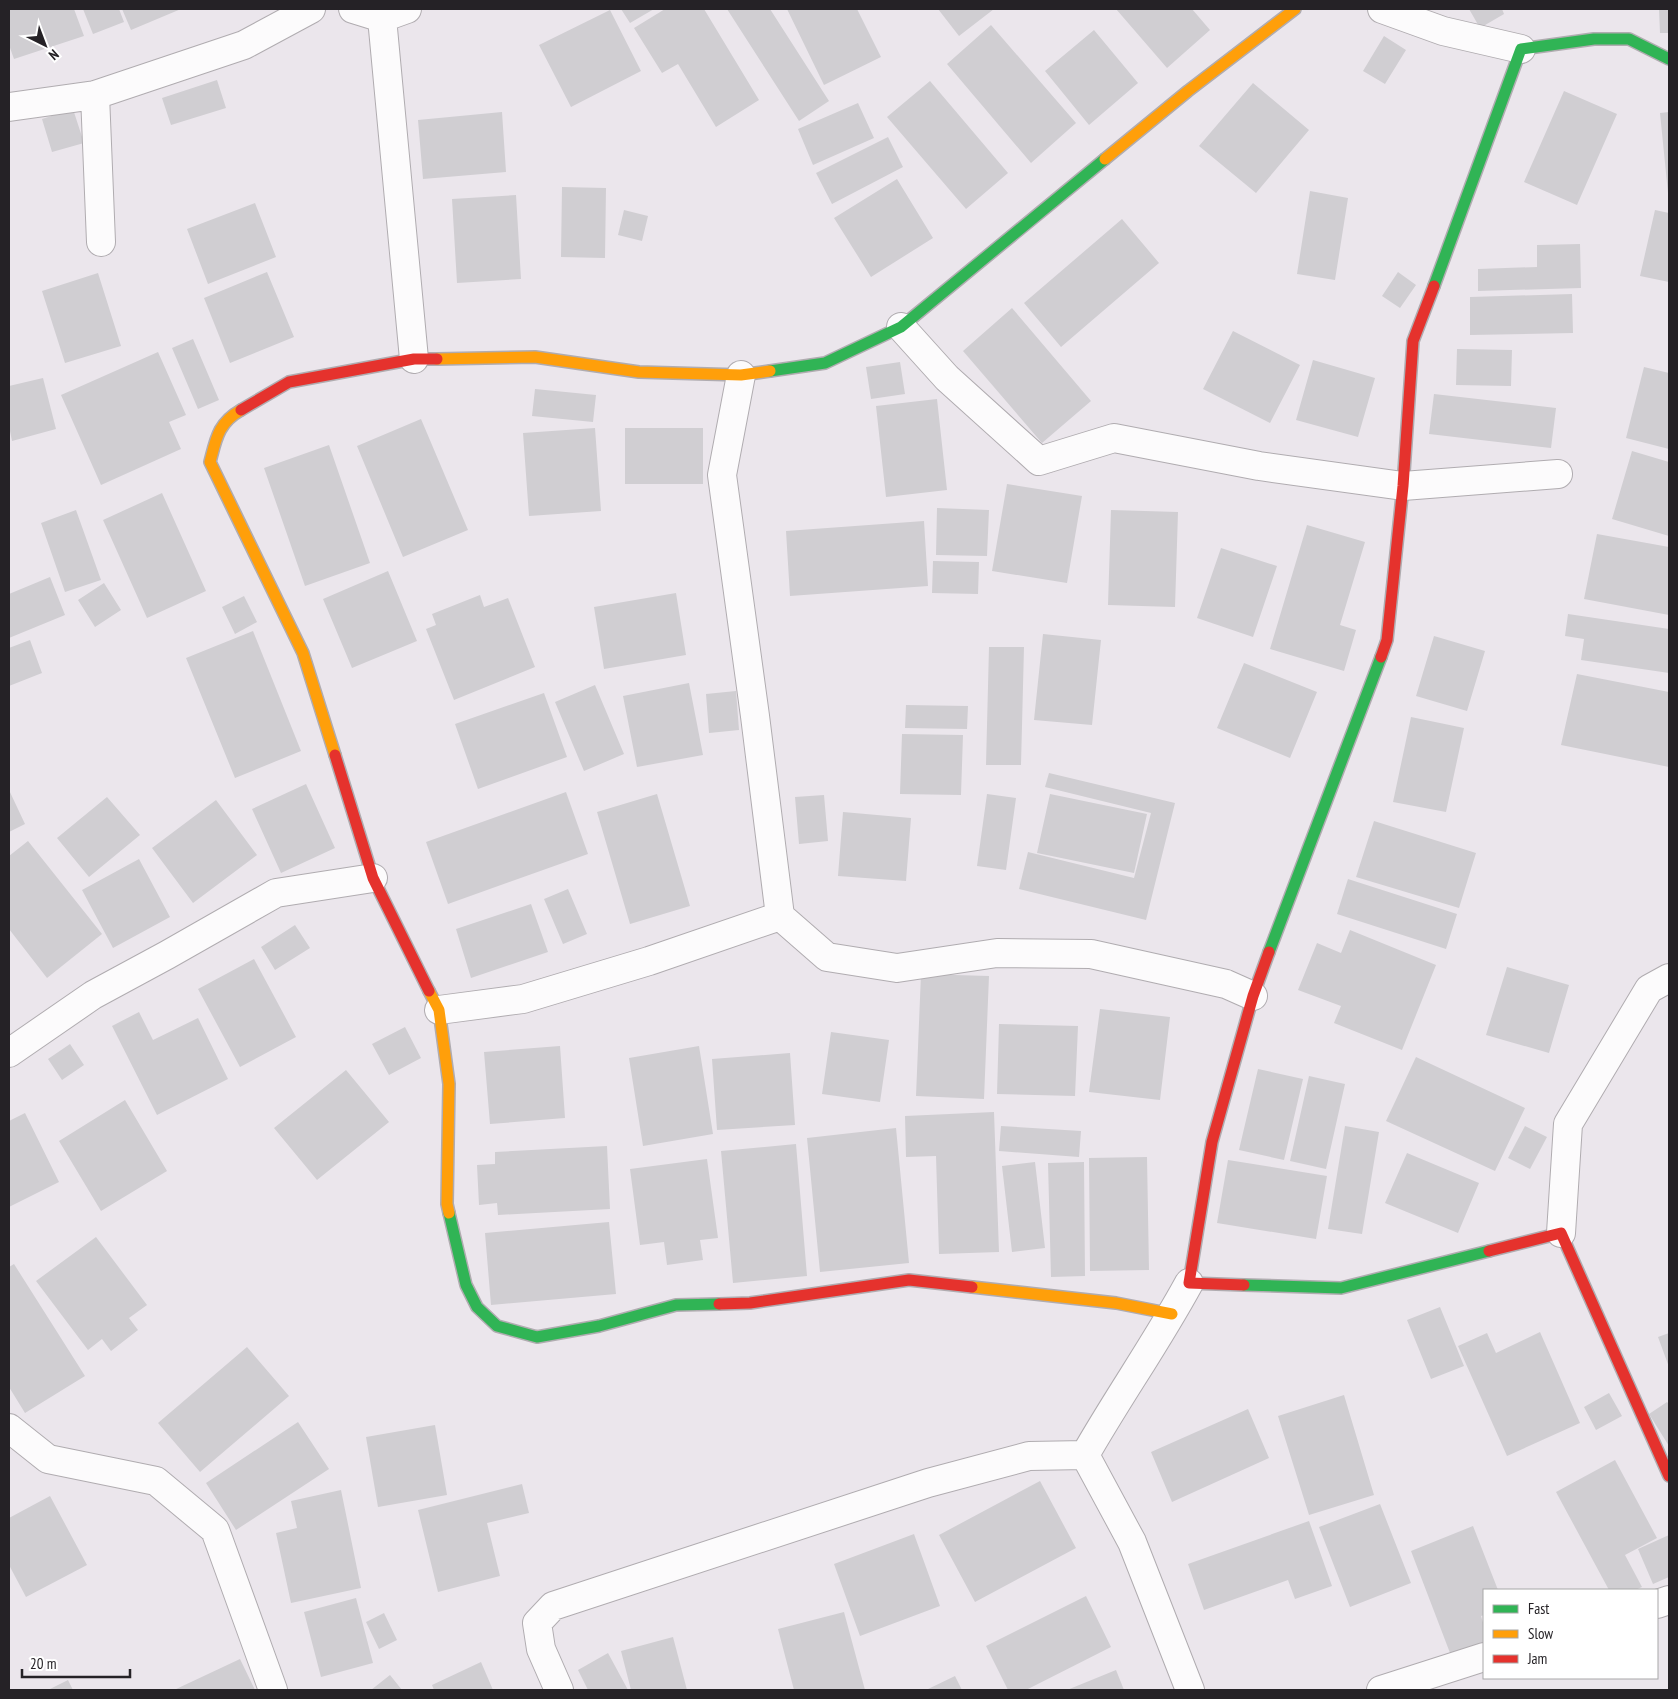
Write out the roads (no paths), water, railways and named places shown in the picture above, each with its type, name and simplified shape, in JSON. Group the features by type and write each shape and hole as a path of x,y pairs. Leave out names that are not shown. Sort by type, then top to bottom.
{"street":[{"path":"9,107 95,94 244,45 311,9"},
{"path":"353,9 382,18 407,9"},
{"path":"1172,1314 1116,1303 909,1280 750,1303 676,1305 598,1326 537,1337 497,1326 477,1307 466,1284 447,1204 449,1084 438,1010 373,878 303,653 210,462 218,430 235,413 290,382 414,359 535,357 639,372 741,375 825,363 901,327 1188,91 1295,9"},
{"path":"1382,9 1443,31 1521,49 1594,39 1629,39 1669,59"},
{"path":"382,18 414,359"},
{"path":"1086,1455 1105,1419 1172,1314 1189,1283 1212,1142 1253,996 1387,640 1404,486 1413,341 1521,49"},
{"path":"95,94 101,242"},
{"path":"901,327 947,378 1039,461 1114,438 1259,466 1404,486 1558,474"},
{"path":"741,375 722,475 780,916 827,957 897,968 997,953 1091,954 1226,984 1253,996"},
{"path":"9,1053 93,995 276,893 373,878"},
{"path":"438,1010 523,999 649,961 780,916"},
{"path":"1669,978 1649,989 1568,1124 1562,1233 1669,1476"},
{"path":"1189,1283 1341,1288 1562,1233"},
{"path":"9,1428 48,1460 156,1481 214,1530 272,1690"},
{"path":"559,1690 541,1650 537,1623 553,1606 928,1482 1029,1456 1086,1455"},
{"path":"1086,1455 1132,1542 1190,1690"},
{"path":"1381,1690 1483,1657"}]}
